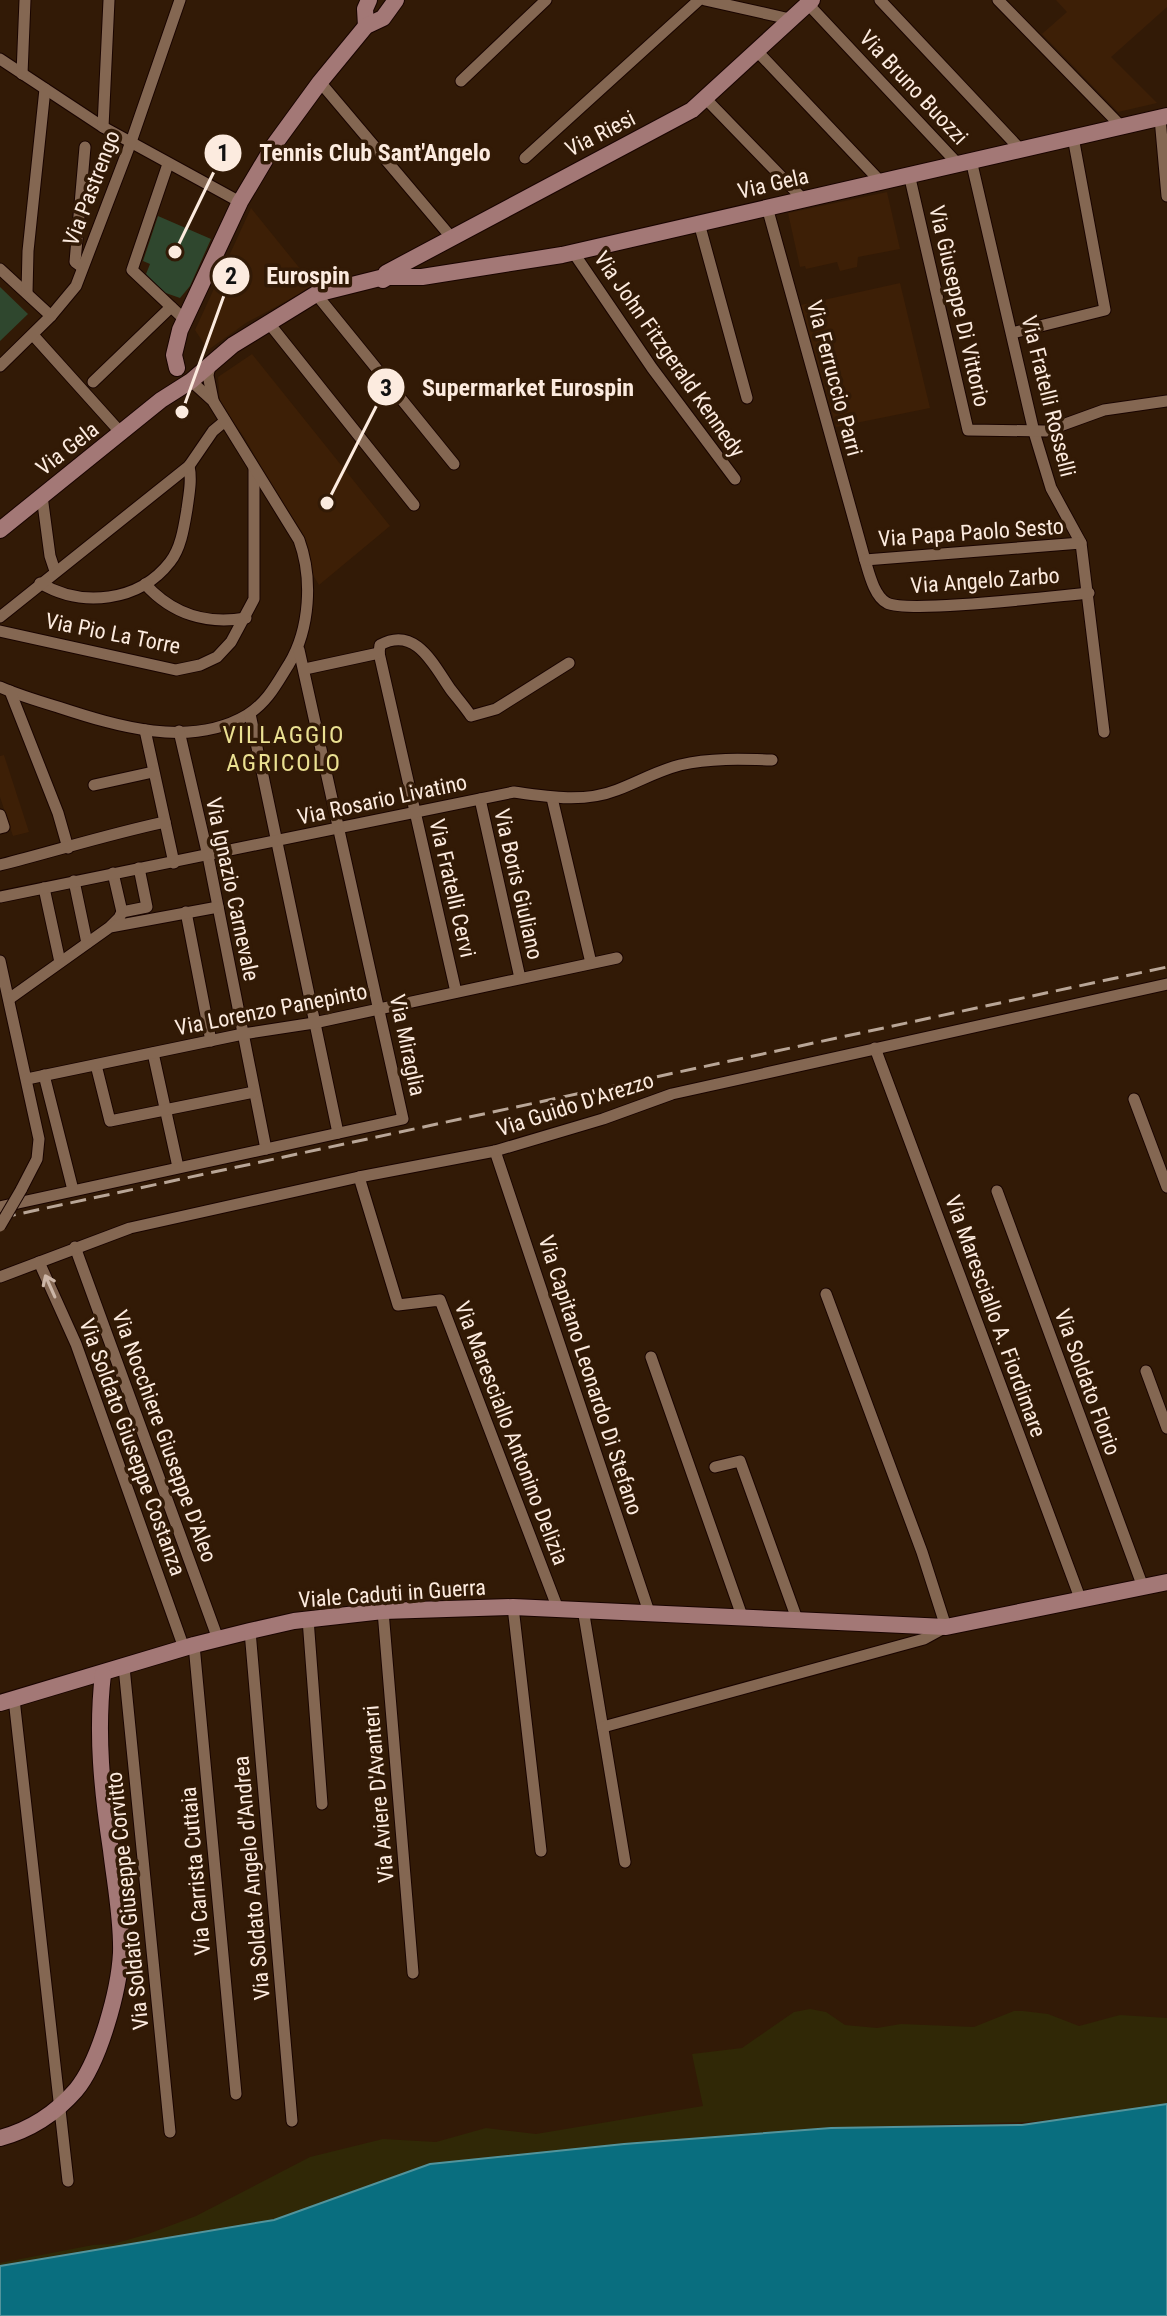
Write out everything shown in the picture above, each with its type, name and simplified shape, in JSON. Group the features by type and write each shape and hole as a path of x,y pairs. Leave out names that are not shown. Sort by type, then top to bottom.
{"street":[{"path":"22,74 25,0"},
{"path":"103,127 109,0"},
{"name":"Via Pastrengo","path":"0,366 33,335 76,286 131,142 180,0"},
{"path":"366,26 365,9 369,0"},
{"path":"5,689 132,729 179,731 215,726 250,714 275,690 299,650 307,592 305,556 299,540 213,401 186,373 178,341 184,319 240,202 274,145 366,26 383,18 396,0"},
{"path":"461,81 546,0"},
{"path":"525,158 699,0"},
{"path":"705,0 790,19"},
{"path":"880,0 1020,149"},
{"path":"998,0 1121,126"},
{"name":"Via Riesi","path":"385,276 451,237 692,110 810,2"},
{"name":"Via Bruno Buozzi","path":"810,2 964,162"},
{"path":"756,50 880,181"},
{"path":"0,59 103,127 240,202"},
{"path":"320,82 451,237"},
{"path":"27,293 28,251 45,89"},
{"path":"705,98 803,199"},
{"path":"1164,117 1167,196"},
{"name":"Via Gela","path":"0,530 122,434 186,373 213,360 316,294 385,276 422,277 573,252 1164,117"},
{"path":"1012,333 1105,310 1073,137"},
{"path":"82,267 75,262 85,147"},
{"name":"Via Fratelli Rosselli","path":"964,162 1051,488 1081,543 1104,732"},
{"path":"168,164 132,270 184,319"},
{"name":"Via Giuseppe Di Vittorio","path":"909,174 968,430 1034,432"},
{"name":"Via Ferruccio Parri","path":"767,207 865,560"},
{"path":"699,223 747,398"},
{"name":"Via John Fitzgerald Kennedy","path":"573,252 652,368 735,479"},
{"path":"0,269 51,316"},
{"path":"316,294 454,464"},
{"path":"93,382 171,307"},
{"path":"268,322 414,505"},
{"path":"33,335 122,434"},
{"path":"213,360 208,375 213,401"},
{"path":"1034,432 1046,431 1104,410 1167,401"},
{"path":"0,617 189,466 213,431 225,421"},
{"path":"40,583 68,595 95,599 114,596 145,584 160,573 177,551 192,476 189,466"},
{"name":"Via Pio La Torre","path":"0,631 176,670 200,665 217,657 246,618 254,599 254,467"},
{"path":"42,496 55,571"},
{"name":"Via Papa Paolo Sesto","path":"865,560 1081,543"},
{"name":"Via Angelo Zarbo","path":"865,560 877,592 884,601 895,606 933,606 1089,593"},
{"name":"Via Pio La Torre","path":"145,584 172,608 219,621 246,618"},
{"path":"219,621 225,628 226,648"},
{"path":"305,669 379,653 380,645 391,639 406,640 428,655 471,716 496,709 569,663"},
{"name":"Via Miraglia","path":"0,1207 403,1119 299,650"},
{"name":"Via Fratelli Cervi","path":"379,653 456,992"},
{"path":"5,689 58,813 68,848"},
{"path":"250,714 338,1133"},
{"path":"145,730 174,863"},
{"name":"Via Ignazio Carnevale","path":"179,731 208,856 266,1149"},
{"name":"Via Rosario Livatino","path":"0,897 514,792 563,799 615,791 642,777 681,765 733,759 772,760"},
{"path":"94,785 153,772"},
{"path":"552,798 591,963"},
{"name":"Via Boris Giuliano","path":"480,799 520,978"},
{"path":"0,815 2,828"},
{"path":"0,865 165,822"},
{"path":"122,912 147,907 139,868"},
{"path":"9,999 119,918 122,912 113,873"},
{"path":"74,881 87,943"},
{"path":"44,888 60,962"},
{"path":"110,927 218,907"},
{"path":"186,912 211,1041"},
{"name":"Via Lorenzo Panepinto","path":"27,1079 243,1034 314,1023 617,958"},
{"path":"0,961 39,1139 37,1159 0,1226"},
{"name":"Via Guido D'Arezzo","path":"0,1277 130,1228 359,1177 495,1151 603,1119 672,1094 1167,984"},
{"name":"Via Maresciallo A. Fiordimare","path":"875,1048 1080,1598"},
{"path":"153,1053 178,1167"},
{"path":"96,1065 110,1121 254,1092"},
{"path":"44,1075 73,1190"},
{"path":"1134,1099 1167,1187"},
{"name":"Via Capitano Leonardo Di Stefano","path":"495,1151 649,1612"},
{"name":"Via Maresciallo Antonino Delizia","path":"359,1177 398,1305 440,1300 558,1609"},
{"name":"Via Soldato Florio","path":"997,1191 1143,1587"},
{"name":"Via Nocchiere Giuseppe D'Aleo","path":"75,1247 218,1639"},
{"name":"Via Soldato Giuseppe Costanza","path":"39,1262 76,1344 189,1646"},
{"path":"603,1727 924,1639 946,1627 922,1552 826,1294"},
{"path":"651,1357 742,1616"},
{"path":"1146,1371 1167,1428"},
{"path":"715,1467 740,1461 797,1619"},
{"name":"Viale Caduti in Guerra","path":"7,1701 189,1646 250,1631 308,1619 383,1611 513,1607 946,1627 1167,1582"},
{"path":"513,1607 541,1851"},
{"path":"583,1609 625,1862"},
{"name":"Via Aviere D'Avanteri","path":"383,1611 413,1973"},
{"path":"308,1619 322,1804"},
{"name":"Via Soldato Angelo d'Andrea","path":"250,1631 292,2121"},
{"name":"Via Carrista Cuttaia","path":"189,1646 236,2094"},
{"name":"Via Soldato Giuseppe Corvitto","path":"124,1667 170,2132"},
{"path":"0,2138 42,2121 78,2088 111,2014 121,1952 120,1916 102,1786 98,1720 103,1674"},
{"path":"7,1701 68,2181"}],"shaded area":[{"path":"1056,0 1167,0 1167,7 1111,57 1157,103 1118,112 1042,34 1067,12"},
{"path":"887,192 900,249 858,257 857,267 840,271 837,262 806,269 805,266 800,267 788,213"},
{"path":"251,208 314,286 246,323 208,350 195,330"},
{"path":"900,283 930,408 836,427 801,305"},
{"path":"252,354 390,526 319,585 298,530 244,437 220,403 218,377"},
{"path":"4,755 29,832 13,836 0,797 0,756"}],"green space":[{"path":"158,216 211,239 190,286 180,298 163,292 146,274 150,264 143,261"},
{"path":"0,287 28,314 0,341"}],"sand":[{"path":"810,2009 826,2012 845,2025 877,2028 901,2024 974,2027 1014,2011 1048,2014 1079,2026 1120,2015 1167,2018 1167,2104 1151,2109 1027,2122 831,2128 430,2164 274,2220 0,2266 0,2263 113,2244 148,2234 196,2216 310,2157 383,2139 436,2142 486,2128 536,2134 703,2106 692,2054 742,2048 794,2012"}],"water":[{"path":"1167,2104 1167,2316 0,2316 0,2266 274,2220 430,2164 624,2144 831,2128 1022,2125"}],"railway":[{"path":"0,1218 1167,967"}],"place":[{"name":"Tennis Club Sant'Angelo","path":"175,252"},
{"name":"Eurospin","path":"182,412"},
{"name":"Supermarket Eurospin","path":"327,503"}],"district":[{"name":"VILLAGGIO AGRICOLO","path":"284,749"}]}
